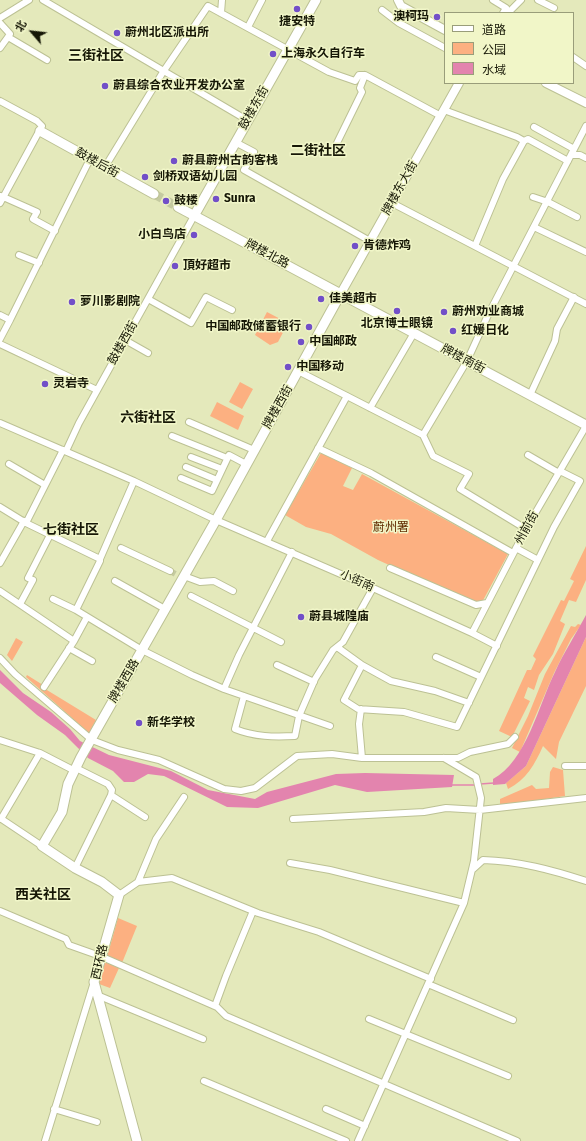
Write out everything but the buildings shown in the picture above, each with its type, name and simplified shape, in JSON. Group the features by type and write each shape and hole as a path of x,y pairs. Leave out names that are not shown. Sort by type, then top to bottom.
{"main road":[{"name":"鼓楼东街","path":"194,216 287,48 316,0"},
{"name":"鼓楼后街","path":"40,131 154,194"},
{"path":"178,207 194,216"},
{"name":"牌楼北路","path":"194,216 341,293"},
{"name":"牌楼南街","path":"341,293 586,425"},
{"name":"牌楼西街","path":"216,520 341,293"},
{"name":"牌楼西路","path":"42,846 62,812 68,784 81,757 165,609 182,576 216,520"},
{"path":"42,846 74,868 102,882 119,895"},
{"name":"西环路","path":"119,895 100,956 94,982 137,1141"}],"street":[{"path":"0,18 29,0"},
{"path":"43,0 163,72 247,120"},
{"path":"221,13 222,0"},
{"path":"248,27 262,0"},
{"path":"398,0 401,6 444,29"},
{"path":"493,0 507,12 521,0"},
{"path":"538,0 554,8"},
{"path":"105,167 163,72 208,6 329,72 355,81 359,75 365,75 442,113 517,136 524,142"},
{"path":"382,10 399,23 444,47"},
{"path":"0,23 10,34 0,48"},
{"path":"8,37 46,60"},
{"path":"574,58 586,66"},
{"path":"336,145 362,92 360,88 365,75"},
{"name":"牌楼东大街","path":"341,293 458,84"},
{"path":"548,84 586,104"},
{"path":"0,101 37,121 42,126 2,196 0,203"},
{"path":"423,435 467,361 514,265 548,202 586,126"},
{"path":"534,127 574,148"},
{"path":"475,246 502,179 524,142 528,139 570,158 580,155 586,158"},
{"path":"235,142 254,152 244,170 370,241"},
{"path":"0,338 90,159"},
{"path":"2,196 37,212 33,220 55,231"},
{"path":"533,198 548,202 577,217"},
{"path":"392,203 514,265 586,304"},
{"name":"鼓楼西街","path":"0,563 25,522 194,216"},
{"path":"534,227 586,252"},
{"path":"20,255 39,263"},
{"path":"148,299 191,323 206,297 232,310"},
{"path":"530,395 555,341 557,329 574,297"},
{"path":"0,315 10,320"},
{"path":"370,408 414,333"},
{"path":"125,340 148,353"},
{"path":"0,344 97,390"},
{"path":"298,372 423,435 433,456 469,474 460,489 526,529"},
{"path":"267,541 347,396"},
{"path":"189,422 254,450"},
{"name":"小街南","path":"0,423 134,480 216,520 267,541 472,632 496,646"},
{"name":"州前街","path":"472,632 526,529 586,425"},
{"path":"172,436 227,458"},
{"path":"318,448 371,473 515,551 538,560"},
{"path":"181,478 212,490 229,455 246,464"},
{"path":"528,455 586,485"},
{"path":"191,457 222,469"},
{"path":"9,464 45,485"},
{"path":"186,467 217,480"},
{"path":"76,610 100,561 134,480"},
{"path":"362,665 344,700 361,709 404,712 457,727 538,560 580,481"},
{"path":"0,507 50,535 100,559"},
{"path":"20,604 33,580 28,578 50,535"},
{"path":"122,548 170,571"},
{"path":"224,689 239,655 292,552"},
{"path":"390,568 476,605 487,603"},
{"path":"182,576 200,582 214,581 233,591"},
{"path":"115,581 165,609"},
{"path":"244,696 235,729 272,737 295,736 299,716 314,682 332,650 343,642 373,588"},
{"path":"0,591 74,641"},
{"path":"191,596 253,630 281,642"},
{"path":"53,599 76,610 142,650 224,689 330,726"},
{"path":"44,687 74,641 87,617"},
{"path":"337,647 362,665 391,681 435,691 469,704"},
{"path":"69,648 92,661"},
{"path":"436,657 481,677"},
{"path":"0,658 15,674 91,740 118,750 159,760 224,789 241,791 255,788 297,756 332,754 362,758 458,758 470,752 508,744 515,737"},
{"path":"277,664 314,682"},
{"path":"361,709 359,724 362,758"},
{"path":"0,740 40,753 108,784 112,790 111,795 74,868"},
{"path":"40,753 1,819 42,846"},
{"path":"358,1141 464,903 472,870 481,798 476,777 444,758"},
{"path":"565,766 586,766"},
{"path":"111,795 145,817"},
{"path":"138,882 156,839 184,797"},
{"path":"293,819 424,812 446,808 480,810 586,798"},
{"path":"472,870 483,860 508,860 586,881"},
{"path":"290,864 330,870 464,903"},
{"path":"119,895 138,882 172,878 253,911 319,932 513,1020"},
{"path":"0,911 66,939 69,945 100,956 215,1006 226,1016 516,1141"},
{"path":"215,1006 253,911"},
{"path":"45,1141 94,982"},
{"path":"98,995 203,1039"},
{"path":"370,1019 508,1076"},
{"path":"204,1081 346,1141"},
{"path":"54,1109 97,1122"},
{"path":"326,1109 365,1126"}],"green space":[{"path":"267,312 288,323 278,342 270,345 255,335"},
{"path":"240,382 253,389 242,409 229,402"},
{"path":"217,402 244,416 238,430 210,416"},
{"name":"蔚州署","path":"321,453 352,468 343,486 353,490 362,474 508,554 480,606 378,560 331,534 306,527 285,515"},
{"path":"586,546 586,580 576,602 569,600 560,621 565,624 553,654 539,675 534,690 528,687 524,698 530,701 512,737 499,731 527,670 531,670 536,659 533,656 561,600 564,601 574,581 570,579"},
{"path":"578,624 581,625 571,639 554,673 520,752 512,748 528,716 545,674 571,626 575,627"},
{"path":"586,637 586,686 559,742 556,759 543,746 537,759 525,776 508,789 506,783 526,766"},
{"path":"16,638 23,642 12,661 7,655"},
{"path":"27,675 43,685 42,687 96,720 89,733 26,677"},
{"path":"553,767 563,770 565,796 500,806 500,799 532,785 536,789 549,788 550,772"},
{"path":"118,918 137,926 122,963 107,957"},
{"path":"105,962 119,968 110,988 99,984"}],"water":[{"path":"586,615 586,637 526,766 505,784 493,785 493,779 504,771 514,760 523,746 549,685 566,650"},
{"path":"0,670 23,693 51,712 70,729 80,741 109,755 171,771 208,790 255,799 267,792 336,774 365,773 454,775 452,787 367,792 335,785 258,808 227,807 164,776 148,774 134,782 124,782 113,771 88,758 65,735 37,715 0,683"}],"waterway":[{"path":"480,784 494,783"},
{"path":"452,785 476,785"}],"tunnel":[{"path":"154,194 178,207"},
{"path":"170,571 177,575"}],"place":[{"name":"捷安特","path":"297,9"},
{"name":"澳柯玛","path":"437,17"},
{"name":"蔚州北区派出所","path":"117,33"},
{"name":"上海永久自行车","path":"273,54"},
{"name":"蔚县综合农业开发办公室","path":"105,86"},
{"name":"蔚县蔚州古韵客栈","path":"174,161"},
{"name":"剑桥双语幼儿园","path":"145,177"},
{"name":"Sunra","path":"216,199"},
{"name":"鼓楼","path":"166,201"},
{"name":"小白鸟店","path":"194,235"},
{"name":"肯德炸鸡","path":"355,246"},
{"name":"頂好超市","path":"175,266"},
{"name":"佳美超市","path":"321,299"},
{"name":"萝川影剧院","path":"72,302"},
{"name":"北京博士眼镜","path":"397,311"},
{"name":"蔚州劝业商城","path":"444,312"},
{"name":"中国邮政储蓄银行","path":"309,327"},
{"name":"红媛日化","path":"453,331"},
{"name":"中国邮政","path":"301,342"},
{"name":"中国移动","path":"288,367"},
{"name":"灵岩寺","path":"45,384"},
{"name":"蔚县城隍庙","path":"301,617"},
{"name":"新华学校","path":"139,723"}],"district":[{"name":"三街社区","path":"96,56"},
{"name":"二街社区","path":"318,151"},
{"name":"六街社区","path":"148,418"},
{"name":"七街社区","path":"71,530"},
{"name":"西关社区","path":"43,895"}]}
